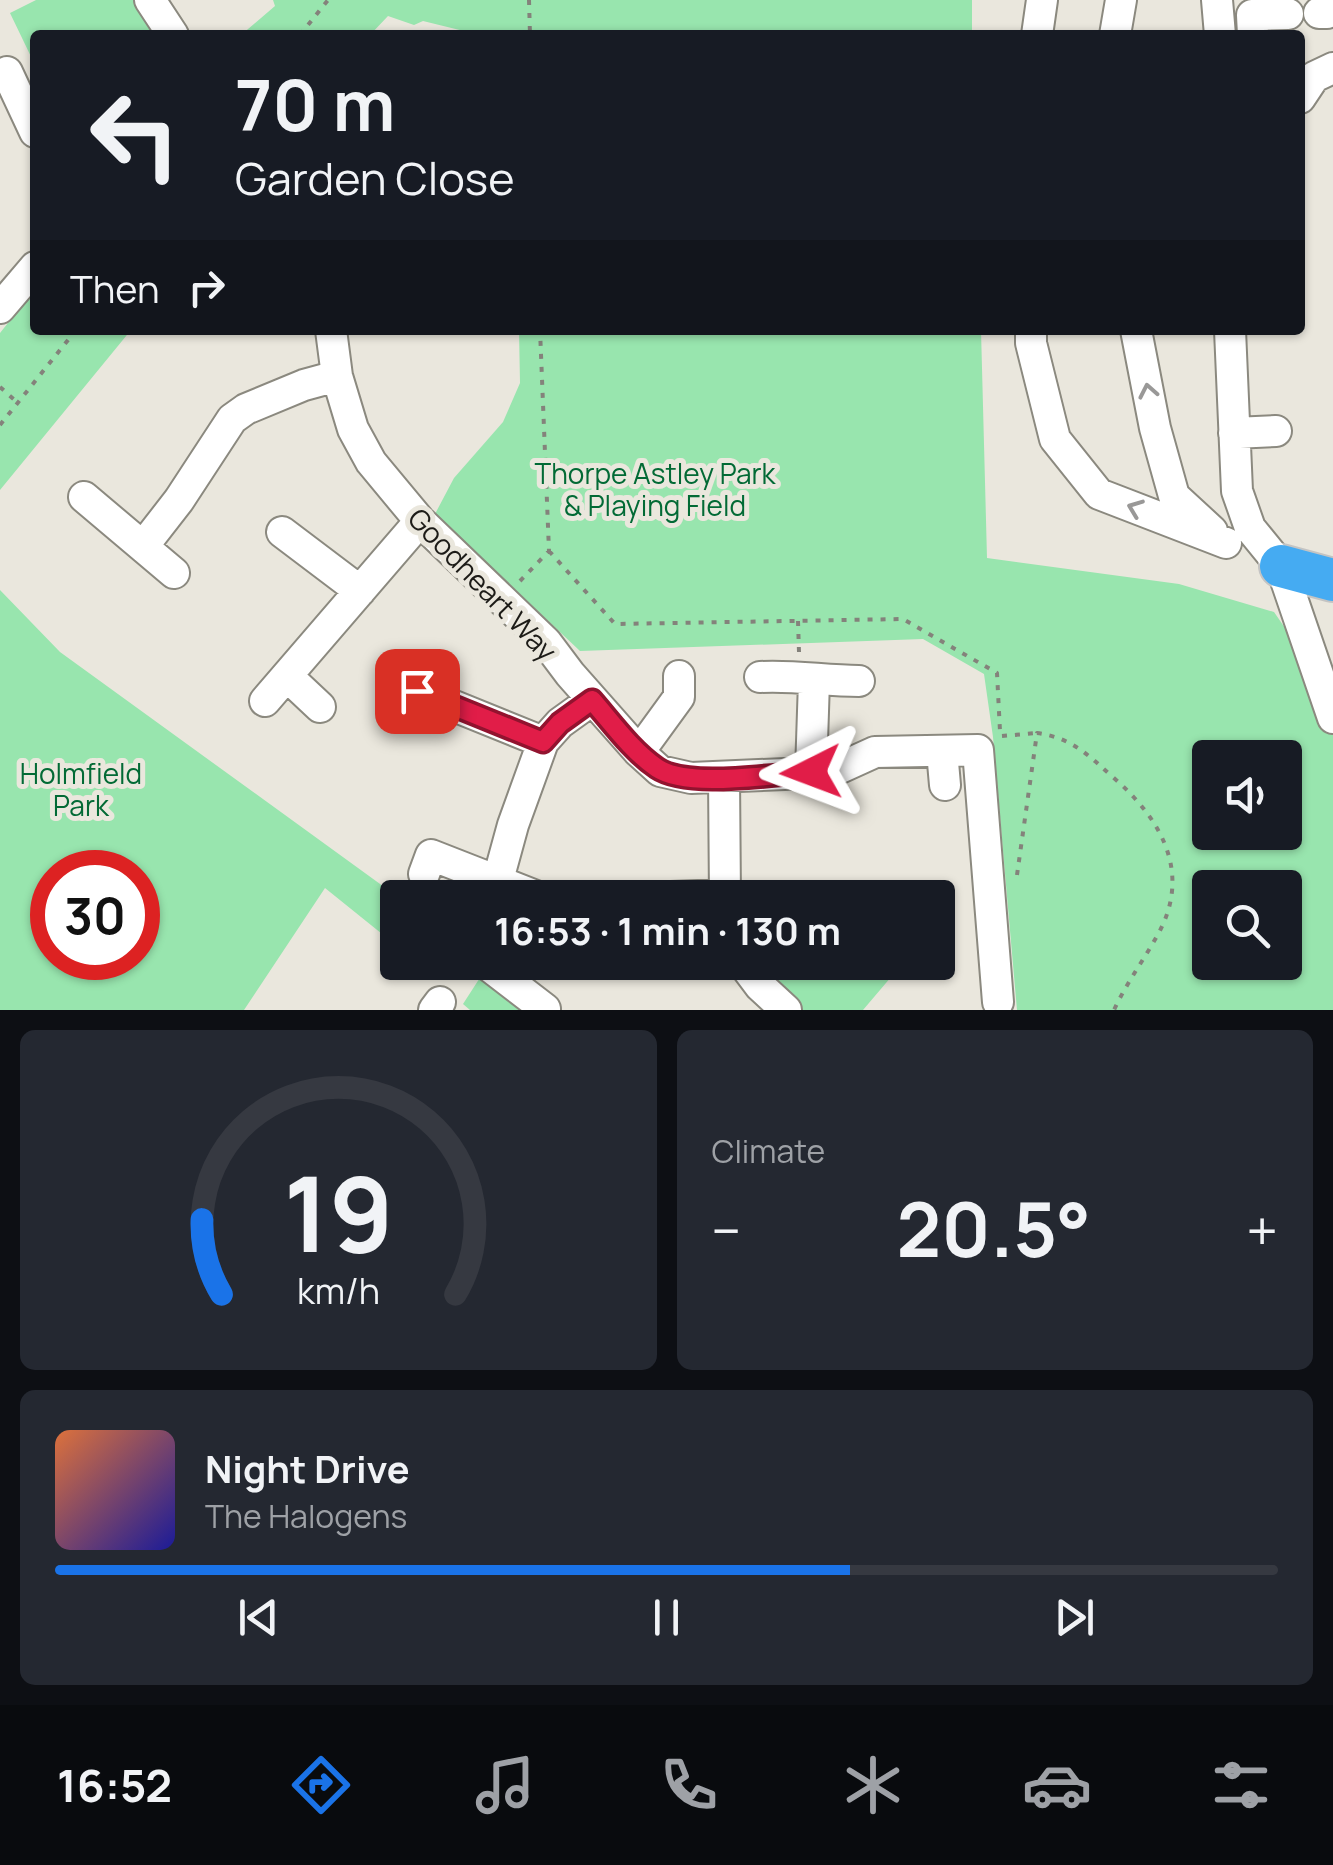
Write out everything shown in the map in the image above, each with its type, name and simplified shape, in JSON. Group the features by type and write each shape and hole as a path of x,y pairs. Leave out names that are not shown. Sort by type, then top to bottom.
{"highway":[{"path":"1281,566 1333,580"}],"street":[{"path":"150,0 170,30"},
{"path":"1038,30 1042,0"},
{"path":"1116,30 1121,0"},
{"path":"1217,0 1220,30"},
{"path":"1252,17 1288,14"},
{"path":"1305,90 1314,77 1333,68"},
{"path":"7,72 30,121"},
{"path":"0,308 30,273"},
{"name":"Goodheart Way","path":"332,335 337,376 353,429 370,462 420,521 546,642 638,752 660,770 691,778 831,772 874,752 942,751 989,743"},
{"path":"1031,335 1055,439 1100,494 1281,566"},
{"path":"1137,335 1155,428 1174,496 1226,543"},
{"path":"1230,335 1237,490 1250,528 1281,566 1333,718"},
{"path":"144,546 232,420 246,409 337,376"},
{"path":"1234,433 1276,431"},
{"path":"84,497 174,573"},
{"path":"265,701 420,521"},
{"path":"282,532 360,592"},
{"path":"804,669 811,772"},
{"path":"760,677 804,669 860,681"},
{"path":"287,676 320,707"},
{"path":"638,752 679,697 679,676"},
{"path":"417,691 543,742"},
{"path":"498,880 543,742 560,723 592,700"},
{"path":"989,743 998,1002"},
{"path":"942,751 945,786"},
{"path":"724,777 725,880"},
{"path":"424,874 431,855 480,880"},
{"path":"507,980 545,1009"},
{"path":"756,980 786,1010"}],"path":[{"path":"304,30 328,0"},
{"path":"529,0 530,30"},
{"path":"0,425 72,335"},
{"path":"540,335 550,551 615,624 903,619 997,673 989,743 1037,733 1060,736 1119,783 1152,818 1170,857 1172,880 1162,924 1114,1010"},
{"path":"0,387 18,403"},
{"path":"502,598 550,551"},
{"path":"798,622 804,669"},
{"path":"1016,887 1037,733"}],"green space":[{"path":"36,0 150,0 171,30 30,30 30,55 10,13"},
{"path":"273,0 972,0 972,30 460,30 423,21 414,25 388,16 375,30 247,30 275,6"},
{"path":"30,295 30,335 127,335 0,490 0,333"},
{"name":"Thorpe Astley Park & Playing Field","path":"519,335 981,335 987,558 1179,584 1274,612 1323,683 1333,718 1333,1010 1017,1010 984,674 923,639 580,651 435,514 454,478 503,422 520,383"},
{"name":"Holmfield Park","path":"0,590 60,652 380,884 380,932 325,888 244,1010 0,1010"},
{"path":"478,980 491,980 527,1010 470,1010 463,1004"},
{"path":"767,980 889,980 863,1010 786,1010 760,986"}],"route":[{"path":"417,691 543,742 560,723 592,700 638,752 660,770 691,778 811,772"}]}
